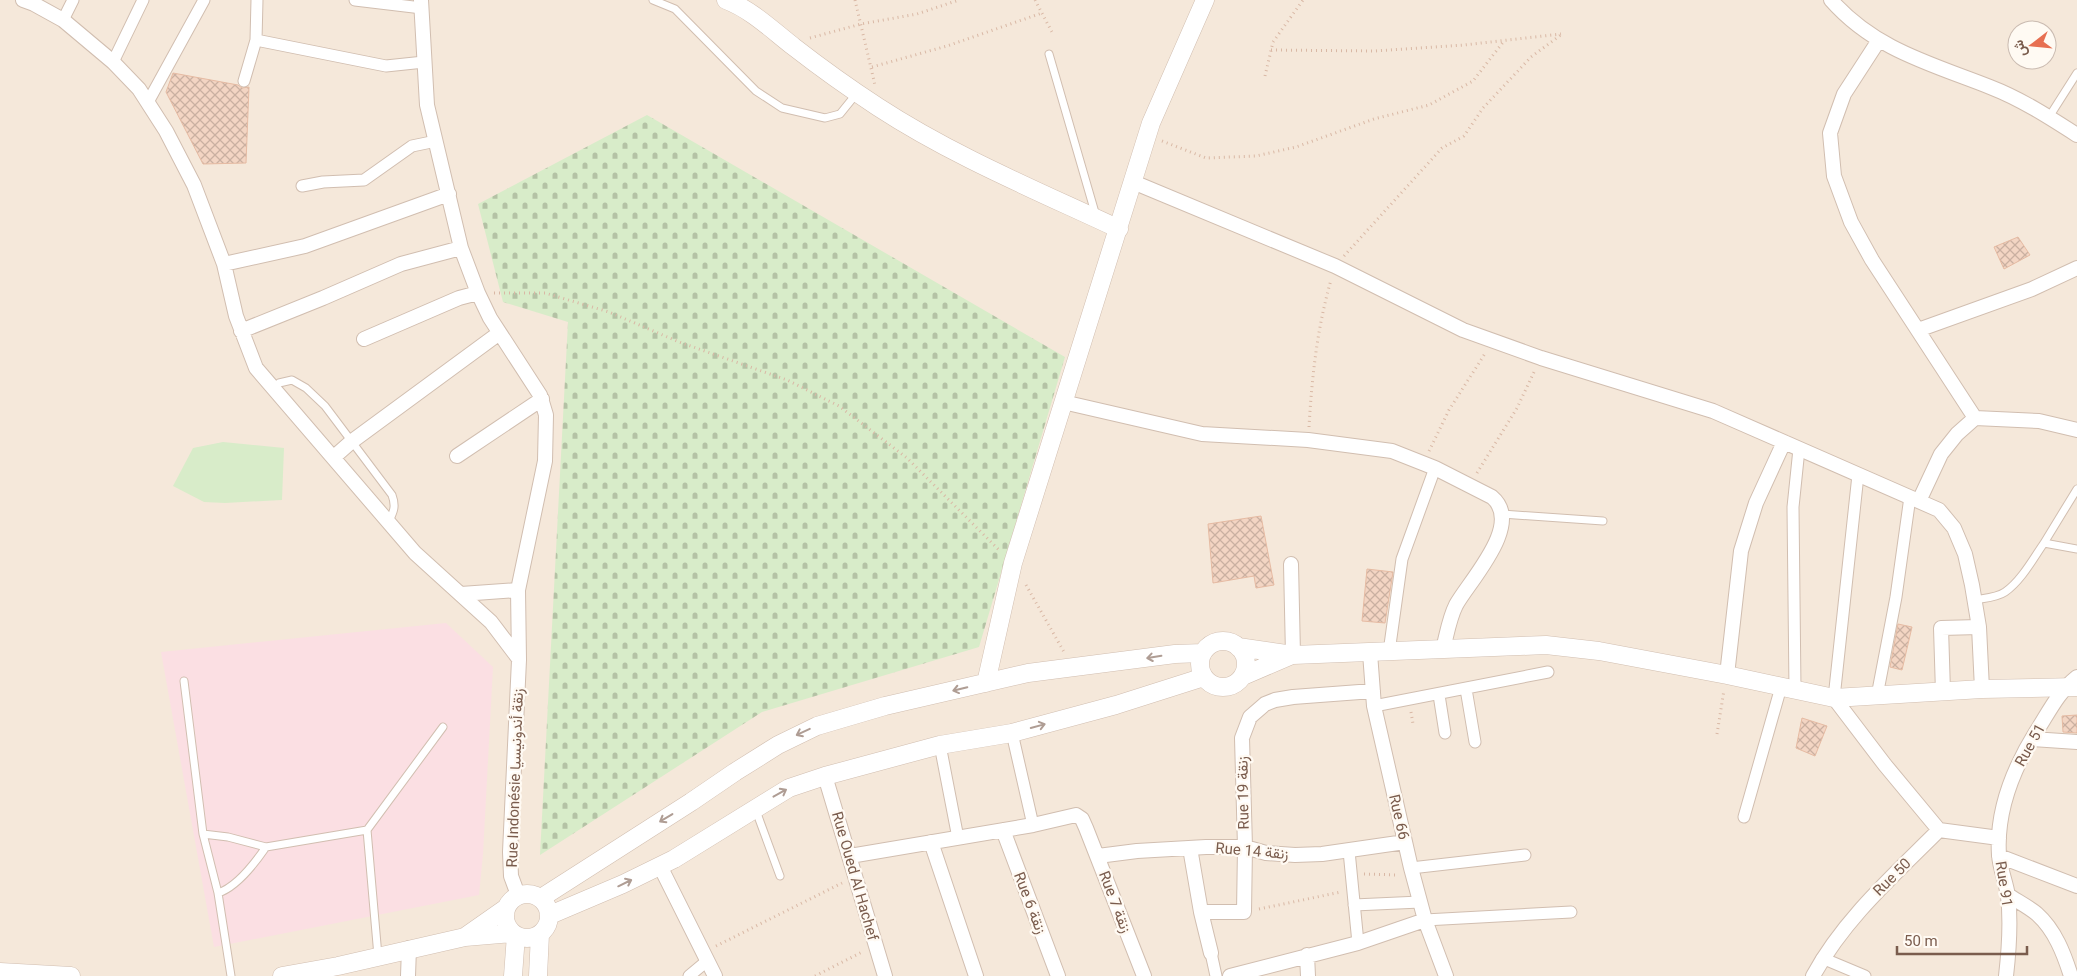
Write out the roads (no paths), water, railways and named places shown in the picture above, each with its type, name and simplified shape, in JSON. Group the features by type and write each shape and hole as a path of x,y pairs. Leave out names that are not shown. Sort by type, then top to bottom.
{"street":[{"path":"23,0 63,20 113,62 139,89 166,131 194,185 224,264 241,331 256,368 415,553 492,622 519,660"},
{"path":"63,20 73,0"},
{"path":"113,62 143,0"},
{"path":"148,102 204,0"},
{"path":"244,80 256,40 257,0"},
{"path":"356,0 422,4 427,105 461,248 478,293 498,334 542,399 457,456"},
{"path":"726,0 744,8 879,108 986,167 1119,229"},
{"path":"986,683 1013,563 1133,182 1148,136 1205,0"},
{"path":"1831,0 1840,10 1879,40 1907,56 1992,87 2049,117 2077,135"},
{"path":"256,40 386,66 424,62"},
{"path":"1879,40 1844,94 1830,133 1834,176 1856,230 1872,260 1975,418"},
{"path":"302,186 323,182 364,180 412,146 436,142"},
{"path":"1133,182 1335,266 1463,330 1541,358 1713,411 1939,510 1954,528 1965,554 1978,627 1982,689"},
{"path":"224,264 305,246 449,194"},
{"path":"241,331 401,264 461,248"},
{"path":"1918,330 2032,289 2077,268"},
{"path":"364,339 459,298 478,293"},
{"path":"334,457 351,442 498,334"},
{"name":"Rue Indonésie زنقة أندونيسيا","path":"512,902 510,852 519,660 518,590 545,461 547,429 542,399"},
{"path":"1063,402 1202,434 1308,440 1392,451 1429,465 1492,496 1498,503 1502,514 1501,530 1495,544 1455,607 1443,649"},
{"path":"1877,696 1915,499 1941,454 1957,434 1975,418 2023,420 2077,430"},
{"path":"1727,675 1741,551 1756,503 1784,442"},
{"path":"1744,817 1788,688 1793,507 1799,449"},
{"path":"1389,652 1402,559 1429,465"},
{"path":"1858,474 1834,698 1885,765 1939,830 1999,838"},
{"path":"1291,564 1293,655"},
{"path":"461,594 518,590"},
{"path":"1943,692 1941,628 1978,627"},
{"path":"1238,647 1246,658 1246,670 1238,682 1224,687 1216,686 1204,677 1200,665 1203,653 1213,643 1226,641 1238,647 1293,655 1546,645 1598,651 1727,675 1834,698 2072,684"},
{"path":"541,898 691,802 734,772 799,734 817,726 885,706 1028,673 1175,654 1203,653"},
{"name":"Rue 66","path":"1370,653 1374,706 1412,872 1425,920 1446,976"},
{"path":"1243,676 1293,655"},
{"path":"1374,706 1548,672"},
{"path":"550,915 623,884 692,849 789,788 825,776 940,745 1012,733 1116,705 1204,677"},
{"name":"Rue 51","path":"2000,822 2003,803 2011,781 2032,739 2072,684"},
{"path":"1466,689 1475,742"},
{"name":"Rue 19 زنقة","path":"1201,912 1244,912 1245,847 1242,738 1250,717 1265,704 1275,700 1373,691"},
{"path":"1439,694 1446,733"},
{"path":"850,856 1033,825 1012,733"},
{"path":"2032,739 2077,742"},
{"path":"940,745 958,838"},
{"name":"Rue Oued Al Hachef","path":"825,776 885,976"},
{"name":"Rue 7 زنقة","path":"1033,825 1074,815 1080,818 1098,856 1144,976"},
{"name":"Rue 91","path":"2000,822 1999,856 2008,894 2009,942 2006,976"},
{"name":"Rue 6 زنقة","path":"1003,830 1058,976"},
{"name":"Rue 50","path":"1813,976 1822,958 1853,917 1939,830"},
{"path":"932,842 976,976"},
{"name":"Rue 14 زنقة","path":"1098,856 1138,851 1245,847 1266,853 1295,855 1349,851 1405,842"},
{"path":"1190,848 1201,912 1216,976"},
{"path":"1349,851 1358,943"},
{"path":"1412,872 1525,855"},
{"path":"1999,856 2077,886"},
{"path":"660,866 715,976"},
{"path":"282,976 338,971 378,956 465,937 514,934 528,938 540,934 547,926 550,915 547,906 541,898 530,893 512,902 465,937"},
{"path":"2008,894 2038,914 2049,928 2062,951 2071,976"},
{"path":"512,902 506,919 514,934 513,976"},
{"path":"1354,905 1420,902"},
{"path":"1230,976 1358,943 1425,920 1571,912"},
{"path":"538,976 540,934"},
{"path":"408,976 409,948"},
{"path":"1307,955 1308,976"},
{"path":"688,976 705,957"},
{"path":"1822,958 1865,976"},
{"path":"0,972 71,976"}],"lane":[{"path":"653,0 675,9 756,92 782,108 825,118 840,114 857,93"},
{"path":"1049,54 1096,218"},
{"path":"2049,117 2077,73"},
{"path":"274,388 279,382 292,380 306,388 324,406 392,495 395,503 394,512 389,521"},
{"path":"1974,600 1994,597 2005,592 2024,573 2077,489"},
{"path":"1502,514 1603,521"},
{"path":"2044,543 2077,549"},
{"path":"184,681 203,834 218,893 230,976"},
{"path":"378,956 367,830 443,727"},
{"path":"755,808 780,876"},
{"path":"203,834 228,837 266,847 367,830"},
{"path":"218,893 225,891 244,874 266,847"}]}
